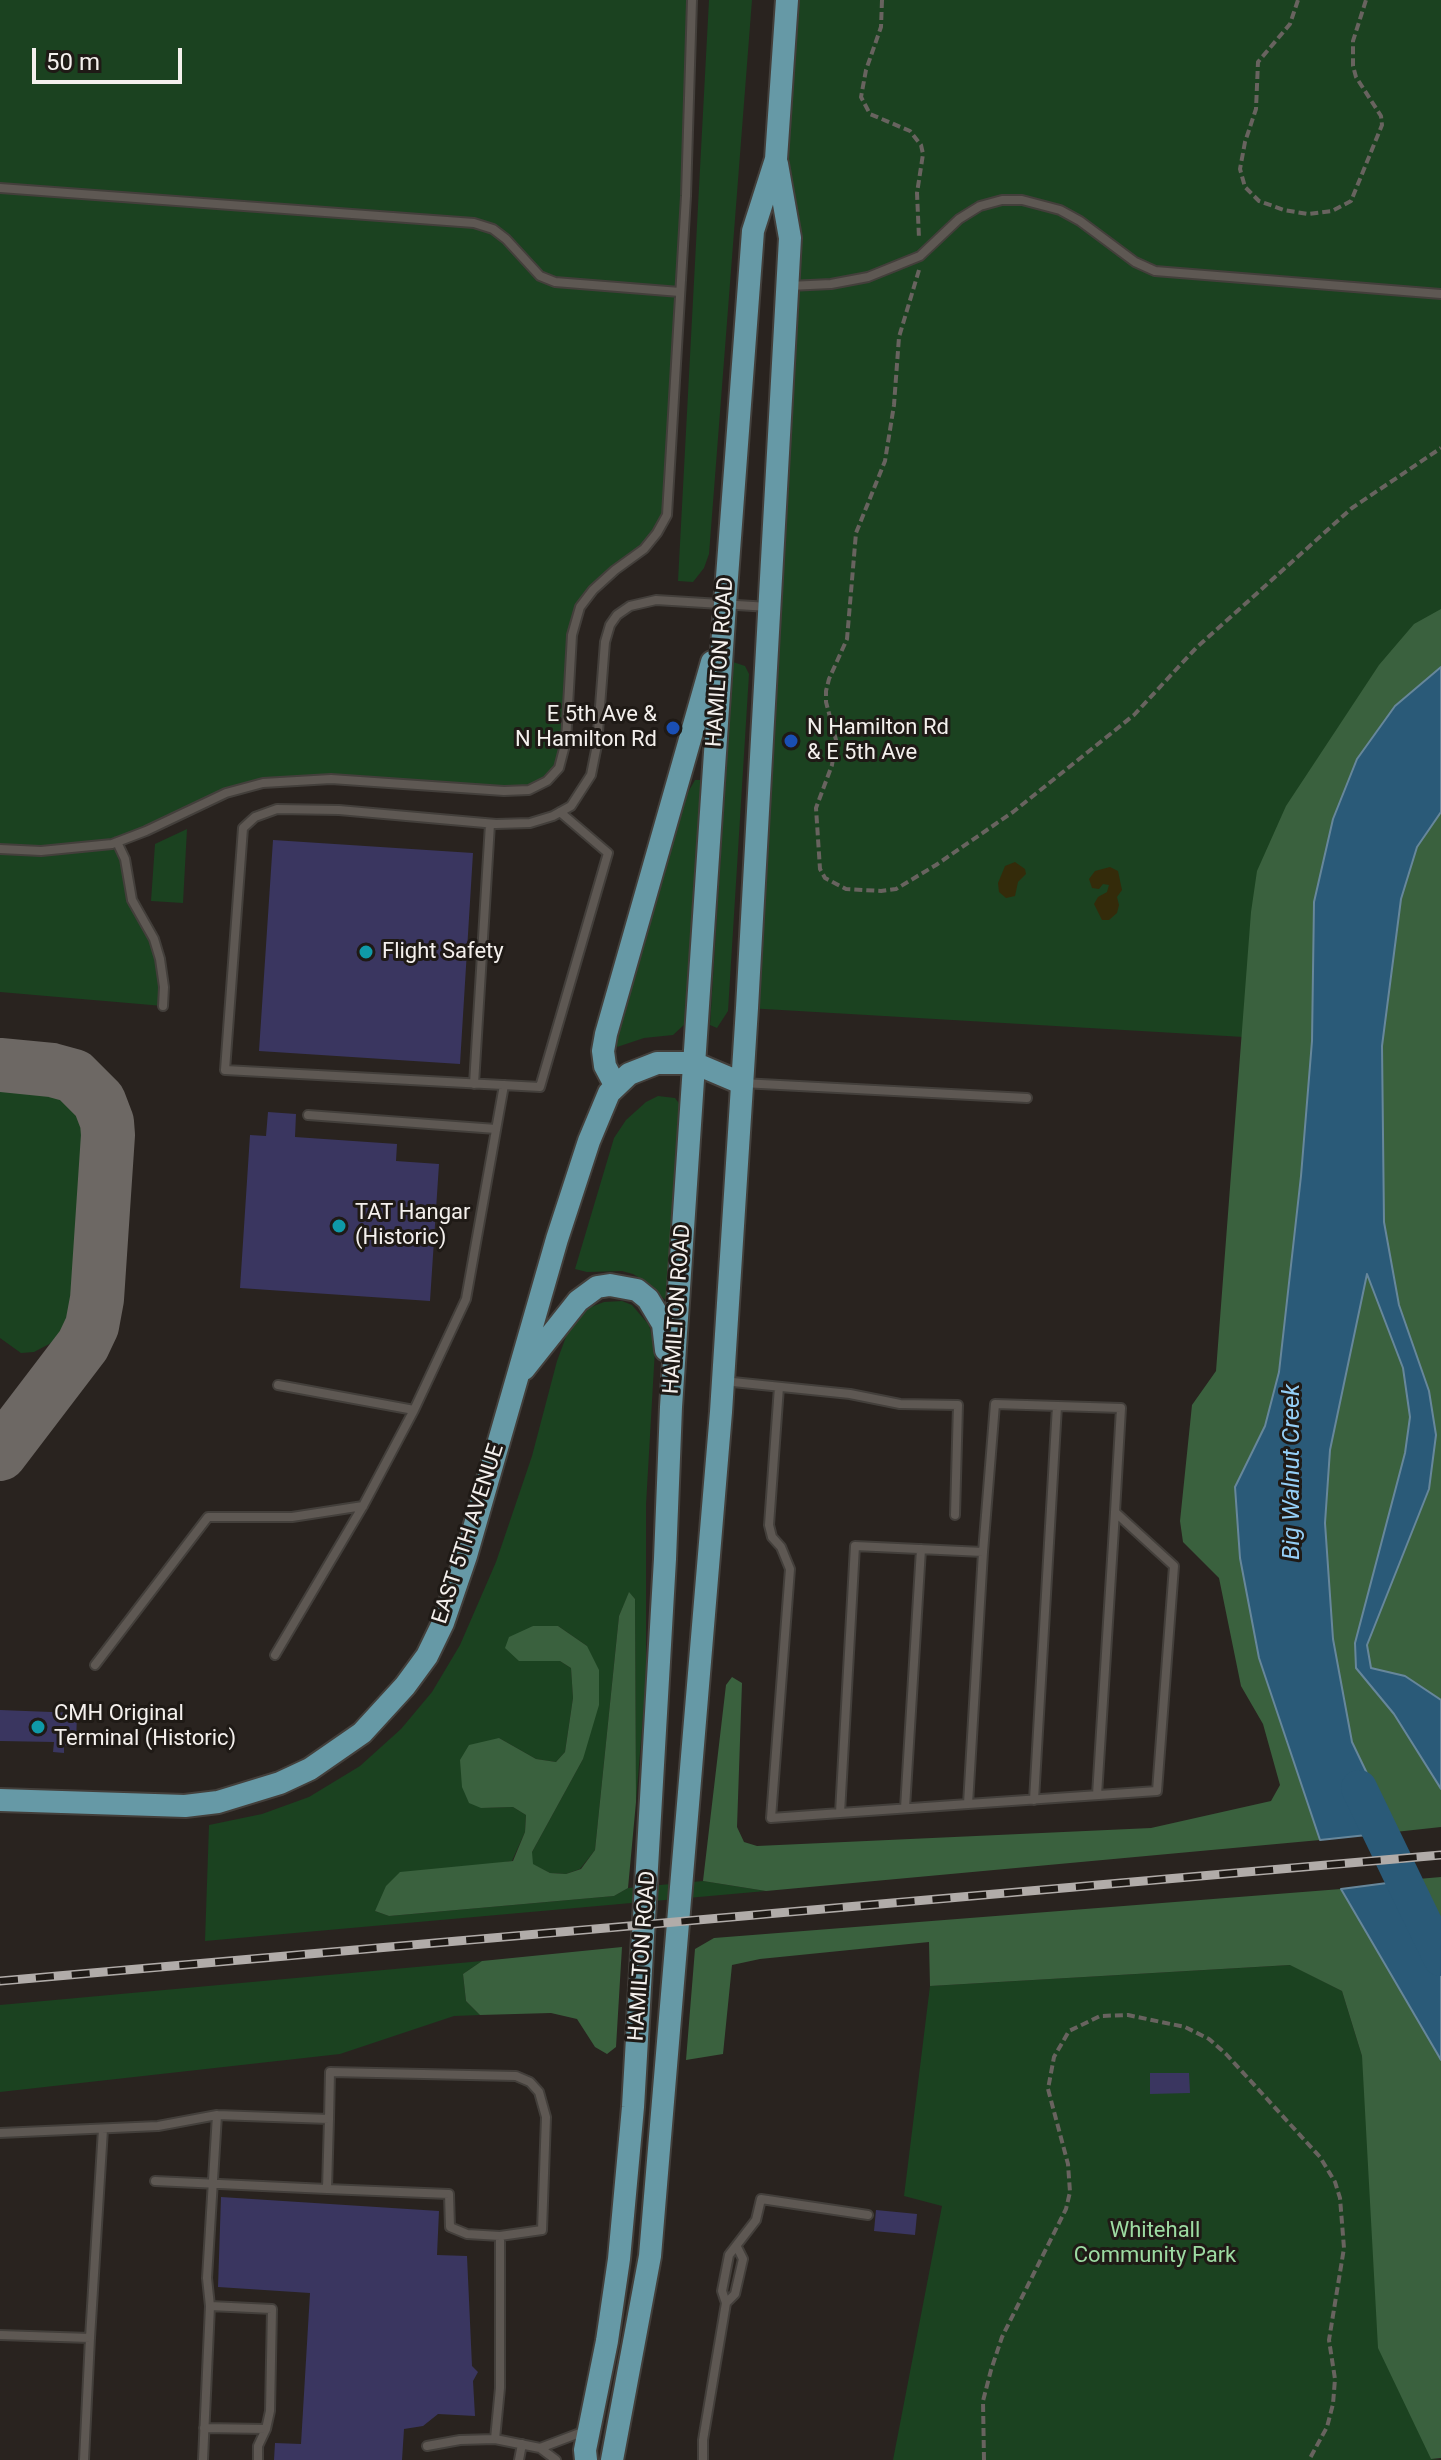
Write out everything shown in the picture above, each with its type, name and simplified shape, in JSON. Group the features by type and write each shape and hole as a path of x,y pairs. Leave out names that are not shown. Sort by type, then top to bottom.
{"main road":[{"name":"HAMILTON ROAD","path":"586,2460 585,2450 619,2259 633,2107 671,1407 724,611 753,231 776,159 787,0"},
{"name":"HAMILTON ROAD","path":"612,2460 650,2256 723,1381 788,286 790,238 776,159"},
{"path":"724,611 603,1051 605,1066 615,1085 647,1065 668,1062 694,1063 741,1083"},
{"name":"EAST 5TH AVENUE","path":"0,1800 185,1806 218,1802 280,1783 310,1769 362,1733 405,1686 427,1656 443,1623 466,1556 572,1193 589,1141 615,1085"},
{"path":"516,1380 578,1301 597,1287 623,1285 637,1290 648,1299 663,1324 671,1407"}],"lane":[{"path":"0,849 76,849 117,842 226,793 263,783 331,779 529,790 547,781 559,768 566,741 572,635 580,607 615,570 644,549 667,515 692,0"},
{"path":"0,188 474,223 493,229 540,276 555,282 680,292"},
{"path":"788,286 831,284 868,277 920,256 959,219 980,206 1002,200 1022,200 1060,210 1135,262 1155,271 1441,294"},
{"path":"560,812 608,853 540,1087 225,1070 243,828 249,822 277,809 490,824 530,823 560,812 571,806 581,794 595,761 605,642 617,615 644,601 724,611 770,607"},
{"path":"474,1084 490,824"},
{"path":"117,842 125,859 132,900 154,939 160,959 163,1006"},
{"path":"741,1083 1027,1098"},
{"path":"275,1655 363,1506 414,1410 466,1299 504,1085"},
{"path":"308,1115 496,1129"},
{"path":"723,1381 850,1394 900,1404 958,1405 955,1515"},
{"path":"278,1385 414,1410"},
{"path":"779,1387 769,1525 772,1537 781,1547 790,1569 771,1818 1157,1791 1174,1566 1115,1512"},
{"path":"968,1804 995,1404 1121,1408 1097,1795"},
{"path":"1034,1800 1057,1406"},
{"path":"95,1665 208,1517 292,1517 363,1506"},
{"path":"840,1813 855,1546 983,1552"},
{"path":"905,1808 921,1549"},
{"path":"155,2181 213,2183 327,2189 449,2194 450,2227 467,2234 500,2236 542,2230 546,2117 539,2092 530,2082 516,2076 330,2072 327,2189"},
{"path":"203,2460 210,2306 207,2278 217,2115"},
{"path":"0,2133 158,2126 217,2115 329,2119"},
{"path":"84,2460 103,2129"},
{"path":"703,2460 703,2440 726,2303 722,2291 729,2255 756,2220 761,2199 868,2215"},
{"path":"495,2439 500,2388 500,2236"},
{"path":"726,2303 735,2294 743,2259 737,2247"},
{"path":"210,2306 272,2309 270,2411 258,2446 258,2460"},
{"path":"0,2335 90,2338"},
{"path":"204,2428 266,2429"},
{"path":"540,2448 589,2429"},
{"path":"427,2446 460,2440 495,2439 540,2448 556,2460"},
{"path":"519,2460 522,2444"}],"path":[{"path":"882,0 881,27 866,70 861,97 870,114 910,131 921,145 923,154 917,193 919,274 899,337 894,405 885,461 856,533 847,639 826,691 836,740 832,765 816,808 820,869 825,878 846,889 896,889 960,850 1013,812 1134,715 1207,638 1352,508 1441,448"},
{"path":"1298,0 1290,24 1258,62 1256,109 1240,169 1245,187 1259,201 1308,214 1332,211 1351,201 1382,125 1381,116 1356,77 1353,66 1353,41 1366,0"},
{"path":"984,2460 983,2401 991,2370 1002,2337 1066,2209 1070,2192 1068,2164 1048,2089 1054,2057 1069,2031 1100,2016 1128,2015 1185,2027 1209,2039 1320,2157 1335,2182 1340,2198 1344,2248 1329,2340 1335,2379 1333,2404 1323,2436 1309,2460"}],"green space":[{"path":"0,0 692,0 667,515 657,533 580,607 572,635 566,741 559,768 529,790 305,779 226,793 118,841 132,900 154,939 163,1006 0,992"},
{"path":"709,0 752,0 709,554 704,568 693,582 678,581"},
{"path":"787,0 1441,0 1441,644 1312,1041 747,1008 790,238 776,159"},
{"path":"1441,609 1441,667 1395,706 1357,759 1333,819 1314,902 1312,1041 1301,1176 1279,1372 1265,1426 1235,1487 1240,1558 1259,1658 1320,1840 766,1891 703,1881 726,1685 732,1677 742,1683 737,1827 744,1842 757,1846 1151,1828 1271,1801 1280,1785 1263,1724 1241,1686 1219,1578 1183,1542 1180,1521 1192,1405 1216,1371 1251,912 1257,871 1286,806 1379,665 1414,624"},
{"path":"733,662 745,666 749,674 728,1011 717,1028 710,1025"},
{"path":"695,780 701,780 686,1023 673,1035 644,1038 617,1047 613,1045 687,794"},
{"path":"1441,812 1441,1700 1405,1676 1371,1668 1367,1645 1429,1489 1429,1391 1399,1305 1384,1222 1382,1046 1401,899 1417,847"},
{"path":"187,829 183,903 151,901 155,844"},
{"path":"0,1086 62,1092 76,1099 83,1107 86,1118 70,1316 55,1341 34,1352 21,1353 0,1338"},
{"path":"658,1096 675,1098 681,1106 670,1299 664,1299 648,1283 633,1274 575,1269 614,1138 626,1120"},
{"path":"1367,1273 1403,1368 1410,1417 1405,1453 1356,1668 1394,1714 1441,1789 1441,1827 1395,1832 1352,1742 1333,1639 1325,1523 1330,1450"},
{"path":"622,1301 632,1305 649,1325 655,1349 646,1505 646,1678 636,1802 635,1599 629,1593 619,1616 595,1850 580,1869 566,1874 550,1873 532,1864 532,1852 583,1759 587,1646 558,1626 533,1626 519,1661 560,1661 571,1668 573,1698 565,1752 556,1762 536,1759 499,1738 481,1808 513,1807 526,1815 525,1832 512,1861 494,1864 375,1911 389,1916 614,1896 628,1888 703,1881 766,1891 205,1941 209,1825 262,1814 309,1797 360,1766 401,1729 432,1692 460,1645 496,1562 532,1456 557,1361 570,1326 583,1310 604,1302"},
{"path":"629,1592 635,1599 636,1802 628,1888 614,1896 389,1916 375,1911 386,1886 400,1872 513,1861 525,1832 526,1815 513,1807 481,1808 469,1803 462,1787 460,1760 469,1745 499,1738 536,1759 556,1762 565,1752 573,1698 571,1668 560,1661 519,1661 505,1648 509,1637 533,1626 558,1626 587,1646 599,1670 599,1705 583,1759 532,1852 533,1864 550,1873 566,1874 581,1869 595,1850 619,1616"},
{"path":"1441,1877 1441,1926 1418,1879"},
{"path":"1341,1889 1441,2060 1441,2458 1431,2459 1378,2348 1362,2056 1342,1991 1290,1965 930,1986 929,1942 760,1959 732,1965 723,2054 686,2060 695,1949 714,1938"},
{"path":"622,1947 616,2047 607,2054 595,2047 577,2019 551,2013 480,2015 466,2001 463,1974 482,1961"},
{"path":"482,1961 463,1974 466,2001 480,2015 454,2016 340,2054 0,2092 0,2005"},
{"name":"Whitehall Community Park","path":"1291,1965 1342,1991 1362,2056 1431,2459 1441,2460 893,2460 942,2206 904,2196 930,1986"}],"sand":[{"path":"1015,862 1025,869 1026,874 1018,882 1015,896 1006,898 999,892 998,883 1005,866"},
{"path":"1110,867 1118,871 1122,890 1117,897 1117,913 1109,920 1102,920 1094,904 1098,897 1107,892 1109,885 1092,888 1089,879 1095,871"}],"water":[{"path":"1441,667 1441,812 1417,847 1401,899 1382,1046 1384,1222 1399,1305 1429,1391 1436,1435 1429,1489 1367,1645 1371,1668 1405,1676 1441,1700 1441,1789 1394,1714 1356,1668 1355,1643 1405,1453 1410,1417 1403,1368 1367,1274 1330,1450 1325,1523 1333,1639 1352,1742 1395,1832 1320,1840 1259,1658 1240,1558 1235,1487 1265,1426 1279,1372 1301,1176 1312,1041 1314,902 1333,819 1357,759 1395,706"},
{"path":"1418,1879 1441,1926 1441,2060 1341,1889"}],"building":[{"name":"Flight Safety","path":"273,840 473,853 460,1064 259,1051"},
{"name":"TAT Hangar (Historic)","path":"268,1112 296,1114 295,1137 397,1144 396,1161 439,1164 430,1301 240,1288 250,1135 266,1136"},
{"name":"CMH Original Terminal (Historic)","path":"0,1710 77,1713 76,1746 66,1746 64,1743 64,1753 53,1752 54,1742 0,1741"},
{"path":"1150,2073 1189,2073 1190,2093 1150,2094"},
{"path":"221,2197 439,2211 437,2255 467,2256 472,2366 478,2372 473,2381 475,2416 438,2414 423,2426 404,2429 402,2460 274,2460 275,2443 301,2444 310,2293 218,2287"},
{"path":"876,2210 917,2214 915,2235 874,2231"}],"waterway":[{"name":"Big Walnut Creek","path":"1359,1788 1441,1958"}],"taxiway":[{"path":"0,1065 52,1070 74,1076 99,1101 108,1135 97,1299 92,1326 83,1345 0,1454"}],"railway":[{"path":"0,1981 1441,1855"}],"place":[{"name":"E 5th Ave & N Hamilton Rd","path":"673,728"},
{"name":"N Hamilton Rd & E 5th Ave","path":"791,741"},
{"name":"Flight Safety","path":"366,952"},
{"name":"TAT Hangar (Historic)","path":"339,1226"},
{"name":"CMH Original Terminal (Historic)","path":"38,1727"}]}
